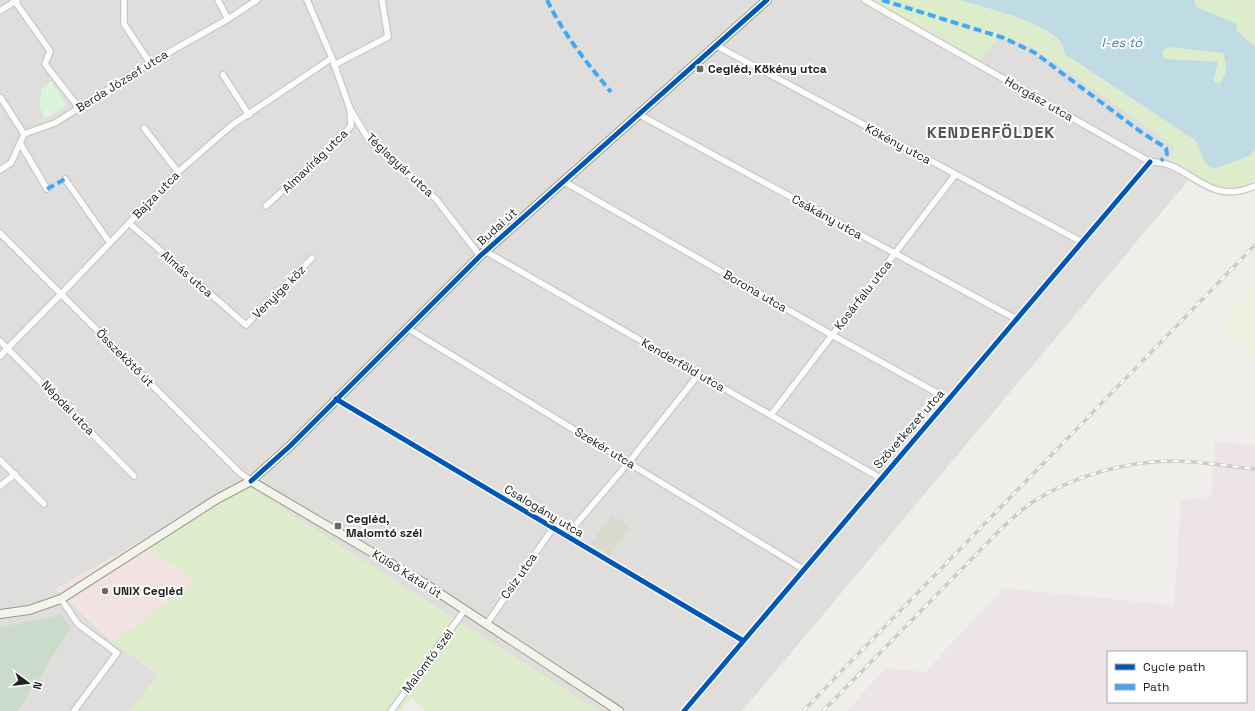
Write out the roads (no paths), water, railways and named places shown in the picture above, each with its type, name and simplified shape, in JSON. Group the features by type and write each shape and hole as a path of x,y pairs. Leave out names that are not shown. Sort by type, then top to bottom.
{"main road":[{"name":"Budai út","path":"251,481 336,399 482,253 767,0"},
{"path":"0,614 29,610 61,599 217,499 251,481"},
{"name":"Külső Kátai út","path":"251,481 382,557 619,711"}],"street":[{"path":"0,11 15,0 50,51 45,64 79,108"},
{"path":"124,0 124,24 150,63"},
{"path":"218,0 228,19"},
{"name":"Berda József utca","path":"24,134 55,123 150,63 228,19 257,0"},
{"name":"Téglagyár utca","path":"307,0 332,58 350,109 369,140 436,199 482,253"},
{"path":"334,65 388,37 382,0"},
{"name":"Horgász utca","path":"865,0 1150,162 1161,161 1216,191 1239,192 1255,186"},
{"name":"Kökény utca","path":"715,45 1082,242"},
{"name":"Bajza utca","path":"0,356 178,172 232,125 332,58"},
{"path":"222,75 249,115"},
{"path":"0,99 1,98 24,134 11,163 0,170"},
{"name":"Almavirág utca","path":"266,206 343,135 350,126 350,109"},
{"name":"Csákány utca","path":"638,114 1016,319"},
{"path":"144,128 178,172"},
{"path":"20,143 47,189"},
{"name":"Szövetkezet utca","path":"684,711 742,640 1150,162"},
{"name":"Kosárfalu utca","path":"771,415 955,175"},
{"path":"65,179 110,243"},
{"name":"Borona utca","path":"563,181 832,335 948,399"},
{"name":"Almás utca","path":"129,223 246,325"},
{"name":"Összekötő út","path":"0,233 240,473 251,481"},
{"name":"Kenderföld utca","path":"482,253 699,374 880,478"},
{"name":"Venyige köz","path":"246,325 312,258"},
{"name":"Szekér utca","path":"407,328 803,569"},
{"name":"Népdal utca","path":"0,341 8,347 134,476"},
{"path":"566,536 629,462 699,374"},
{"name":"Csalogány utca","path":"336,399 742,640"},
{"path":"0,460 44,504"},
{"path":"0,486 14,474"},
{"name":"Csíz utca","path":"486,625 553,528"},
{"path":"61,599 78,624 118,653 74,711"},
{"name":"Malomtó szél","path":"391,711 464,611"}],"water":[{"name":"I-es tó","path":"959,0 1194,0 1196,7 1237,24 1236,30 1255,47 1255,150 1249,156 1214,169 1205,163 1195,140 1066,55 1061,42 1051,34 1026,21","holes":["1168,47 1223,53 1226,69 1219,84 1213,82 1218,62 1166,59 1163,57 1163,51"]}],"railway":[{"path":"803,711 1255,245"},
{"path":"823,711 1001,529 1026,506 1051,491 1083,477 1117,467 1153,462 1191,462 1255,469"}],"place":[{"name":"Cegléd, Kökény utca","path":"700,69"},
{"name":"Cegléd, Malomtó szél","path":"338,526"},
{"name":"UNIX Cegléd","path":"105,591"}],"district":[{"name":"KENDERFÖLDEK","path":"991,132"}]}
